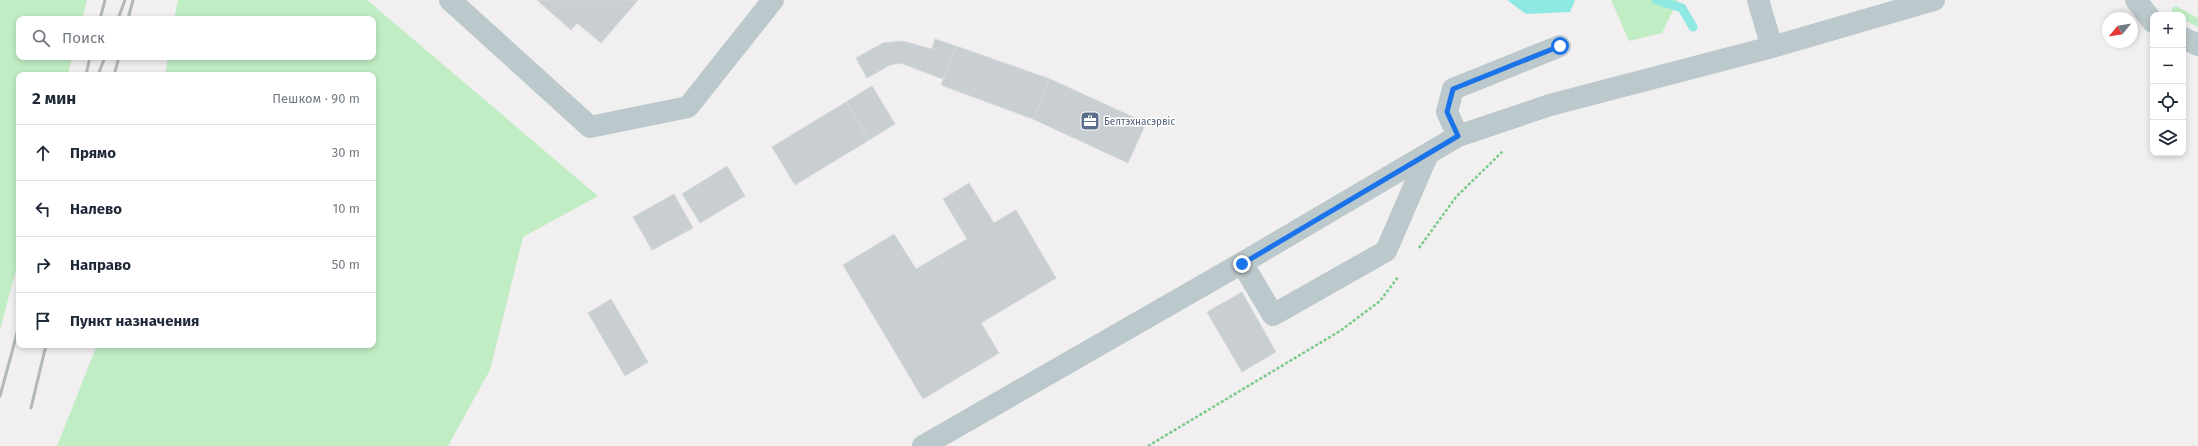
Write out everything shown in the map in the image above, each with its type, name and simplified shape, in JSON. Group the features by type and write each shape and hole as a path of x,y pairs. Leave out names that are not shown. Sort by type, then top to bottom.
{"lane":[{"path":"450,0 590,127 688,108 773,0"},
{"path":"1758,0 1772,47"},
{"path":"923,446 1242,264 1458,136 1550,104 1772,47 1934,0"},
{"path":"2136,0 2150,18"},
{"path":"2186,39 2198,45"},
{"path":"1458,136 1447,112 1453,89 1560,46"},
{"path":"1242,264 1273,315 1386,251 1428,154"}],"green space":[{"path":"0,0 87,0 83,16 16,16 16,60 71,60 69,72 16,72 16,269 0,330"},
{"path":"178,0 367,0 598,196 523,237 490,370 448,446 57,446 96,348 376,348 376,72 166,72 168,60 376,60 376,16 175,16"},
{"path":"1611,0 1678,0 1662,33 1629,41"},
{"path":"2176,6 2198,18 2198,27 2186,21 2186,12 2173,12 2172,8"}],"water":[{"path":"1507,0 1575,0 1570,12 1526,14"}],"building":[{"path":"537,0 638,0 601,43 577,23 571,30"},
{"path":"935,39 956,46 943,79 900,63 890,65 867,78 856,58 883,43 902,41 932,49"},
{"path":"956,46 1050,79 1033,119 941,85"},
{"name":"Белтэхнасэрвіс","path":"1050,79 1146,123 1128,163 1033,119"},
{"path":"872,86 895,124 869,140 846,102"},
{"path":"846,102 869,140 795,185 772,147"},
{"path":"727,166 745,196 700,223 682,194"},
{"path":"969,183 994,223 1016,210 1056,278 981,323 999,353 923,399 843,265 894,234 916,269 967,239 943,199"},
{"path":"674,194 693,228 652,250 633,217"},
{"path":"1242,292 1276,352 1242,372 1207,312"},
{"path":"611,299 648,362 625,376 588,313"}],"waterway":[{"path":"1656,0 1682,8 1693,27"}],"railway":[{"path":"101,16 105,0"},
{"path":"119,16 125,0"},
{"path":"129,16 133,0"},
{"path":"87,72 89,60"},
{"path":"99,72 104,60"},
{"path":"115,72 118,60"},
{"path":"0,396 16,337"},
{"path":"31,408 45,348"}],"place":[{"name":"Белтэхнасэрвіс","path":"1090,121"}],"route":[{"path":"1242,264 1458,136 1447,112 1453,89 1560,46"}]}
